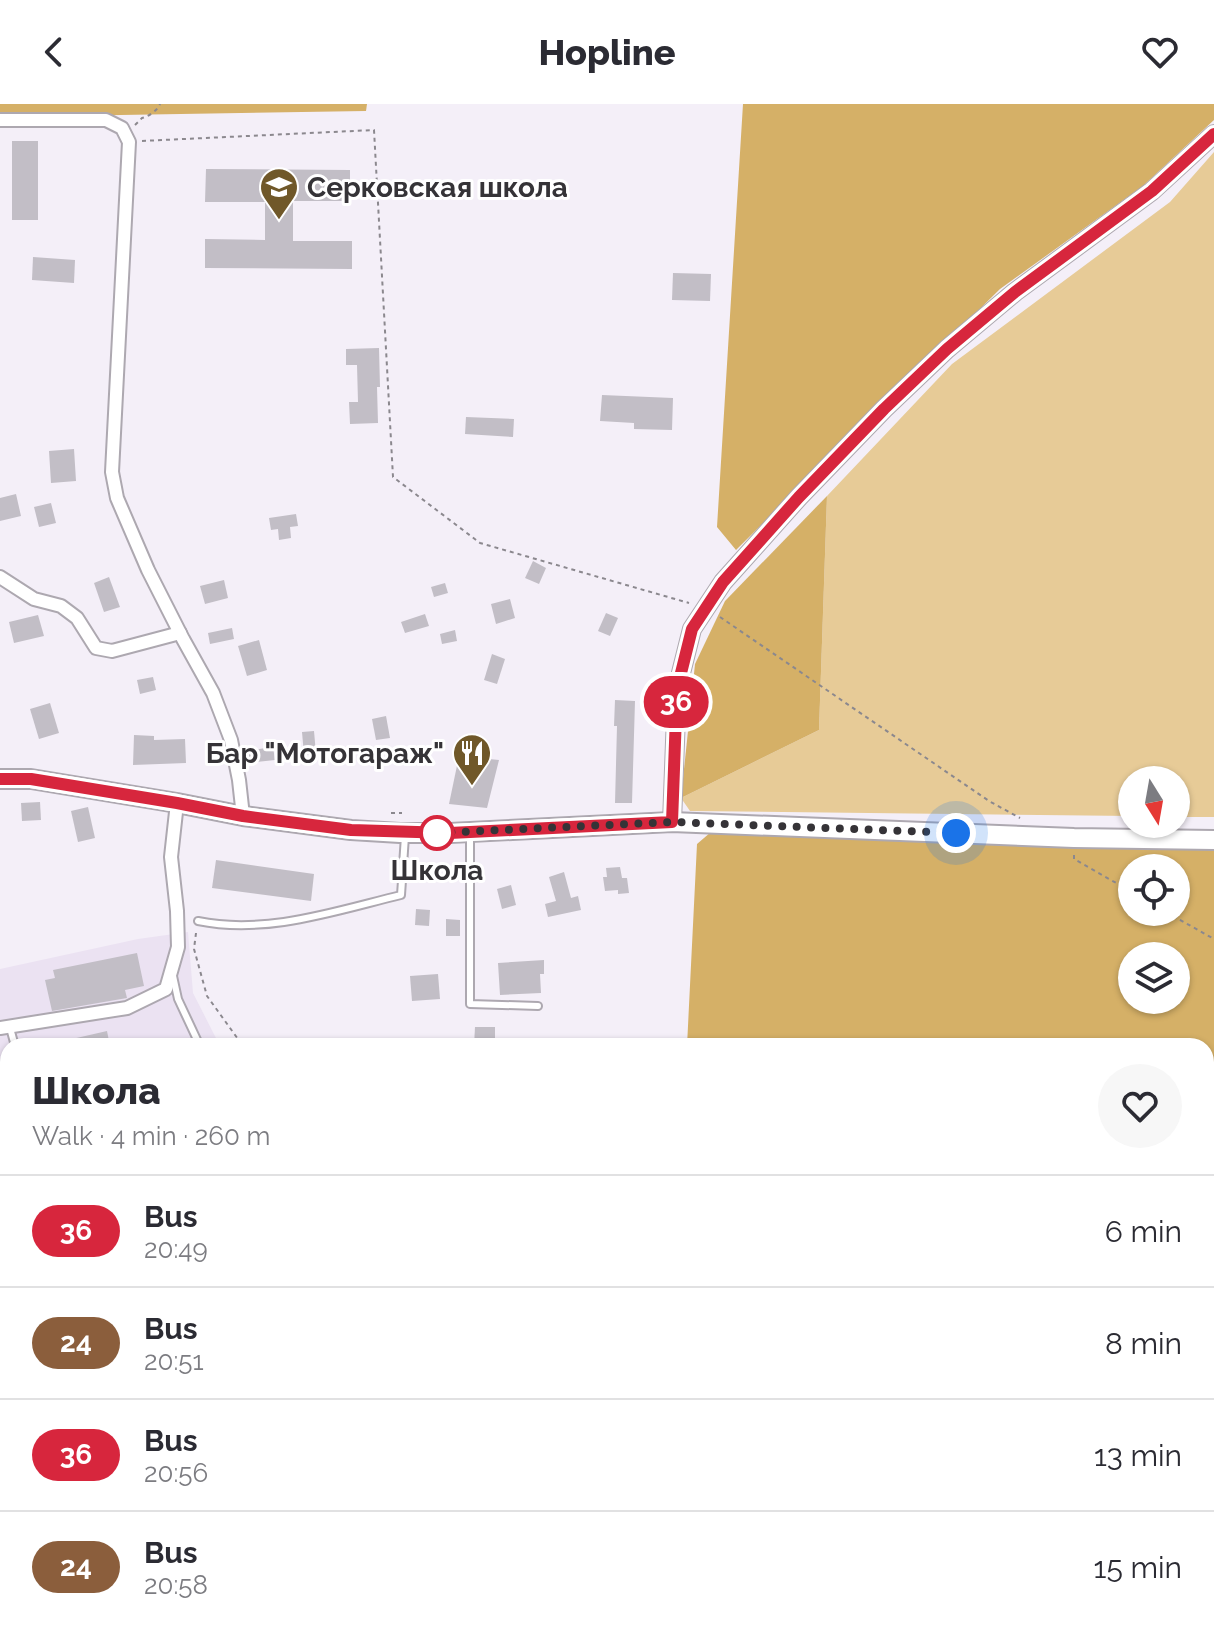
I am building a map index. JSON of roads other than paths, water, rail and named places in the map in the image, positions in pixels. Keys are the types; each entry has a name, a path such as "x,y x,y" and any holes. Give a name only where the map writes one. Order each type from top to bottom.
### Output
{"main road":[{"path":"0,779 31,779 243,816 351,830 470,832 672,822 1074,838 1214,840"}],"street":[{"path":"0,120 106,120 122,128 129,142 112,472 117,498 148,570 213,693 231,740 243,816"},
{"path":"672,822 677,689 692,629 723,582 799,497 947,349 1015,292 1152,191 1214,134"},
{"path":"0,577 34,599 61,606 77,618 96,648 112,651 180,633"},
{"path":"5,1028 127,1008 166,989 178,947 171,857 177,803"}],"lane":[{"path":"198,921 216,925 256,926 302,919 401,895 405,832"},
{"path":"470,832 470,1004 538,1006"},
{"path":"172,972 178,999 196,1038"}],"place":[{"name":"Серковская школа","path":"279,221"},
{"name":"Бар \"Мотогараж\"","path":"472,787"},
{"name":"Школа","path":"437,833"}]}
